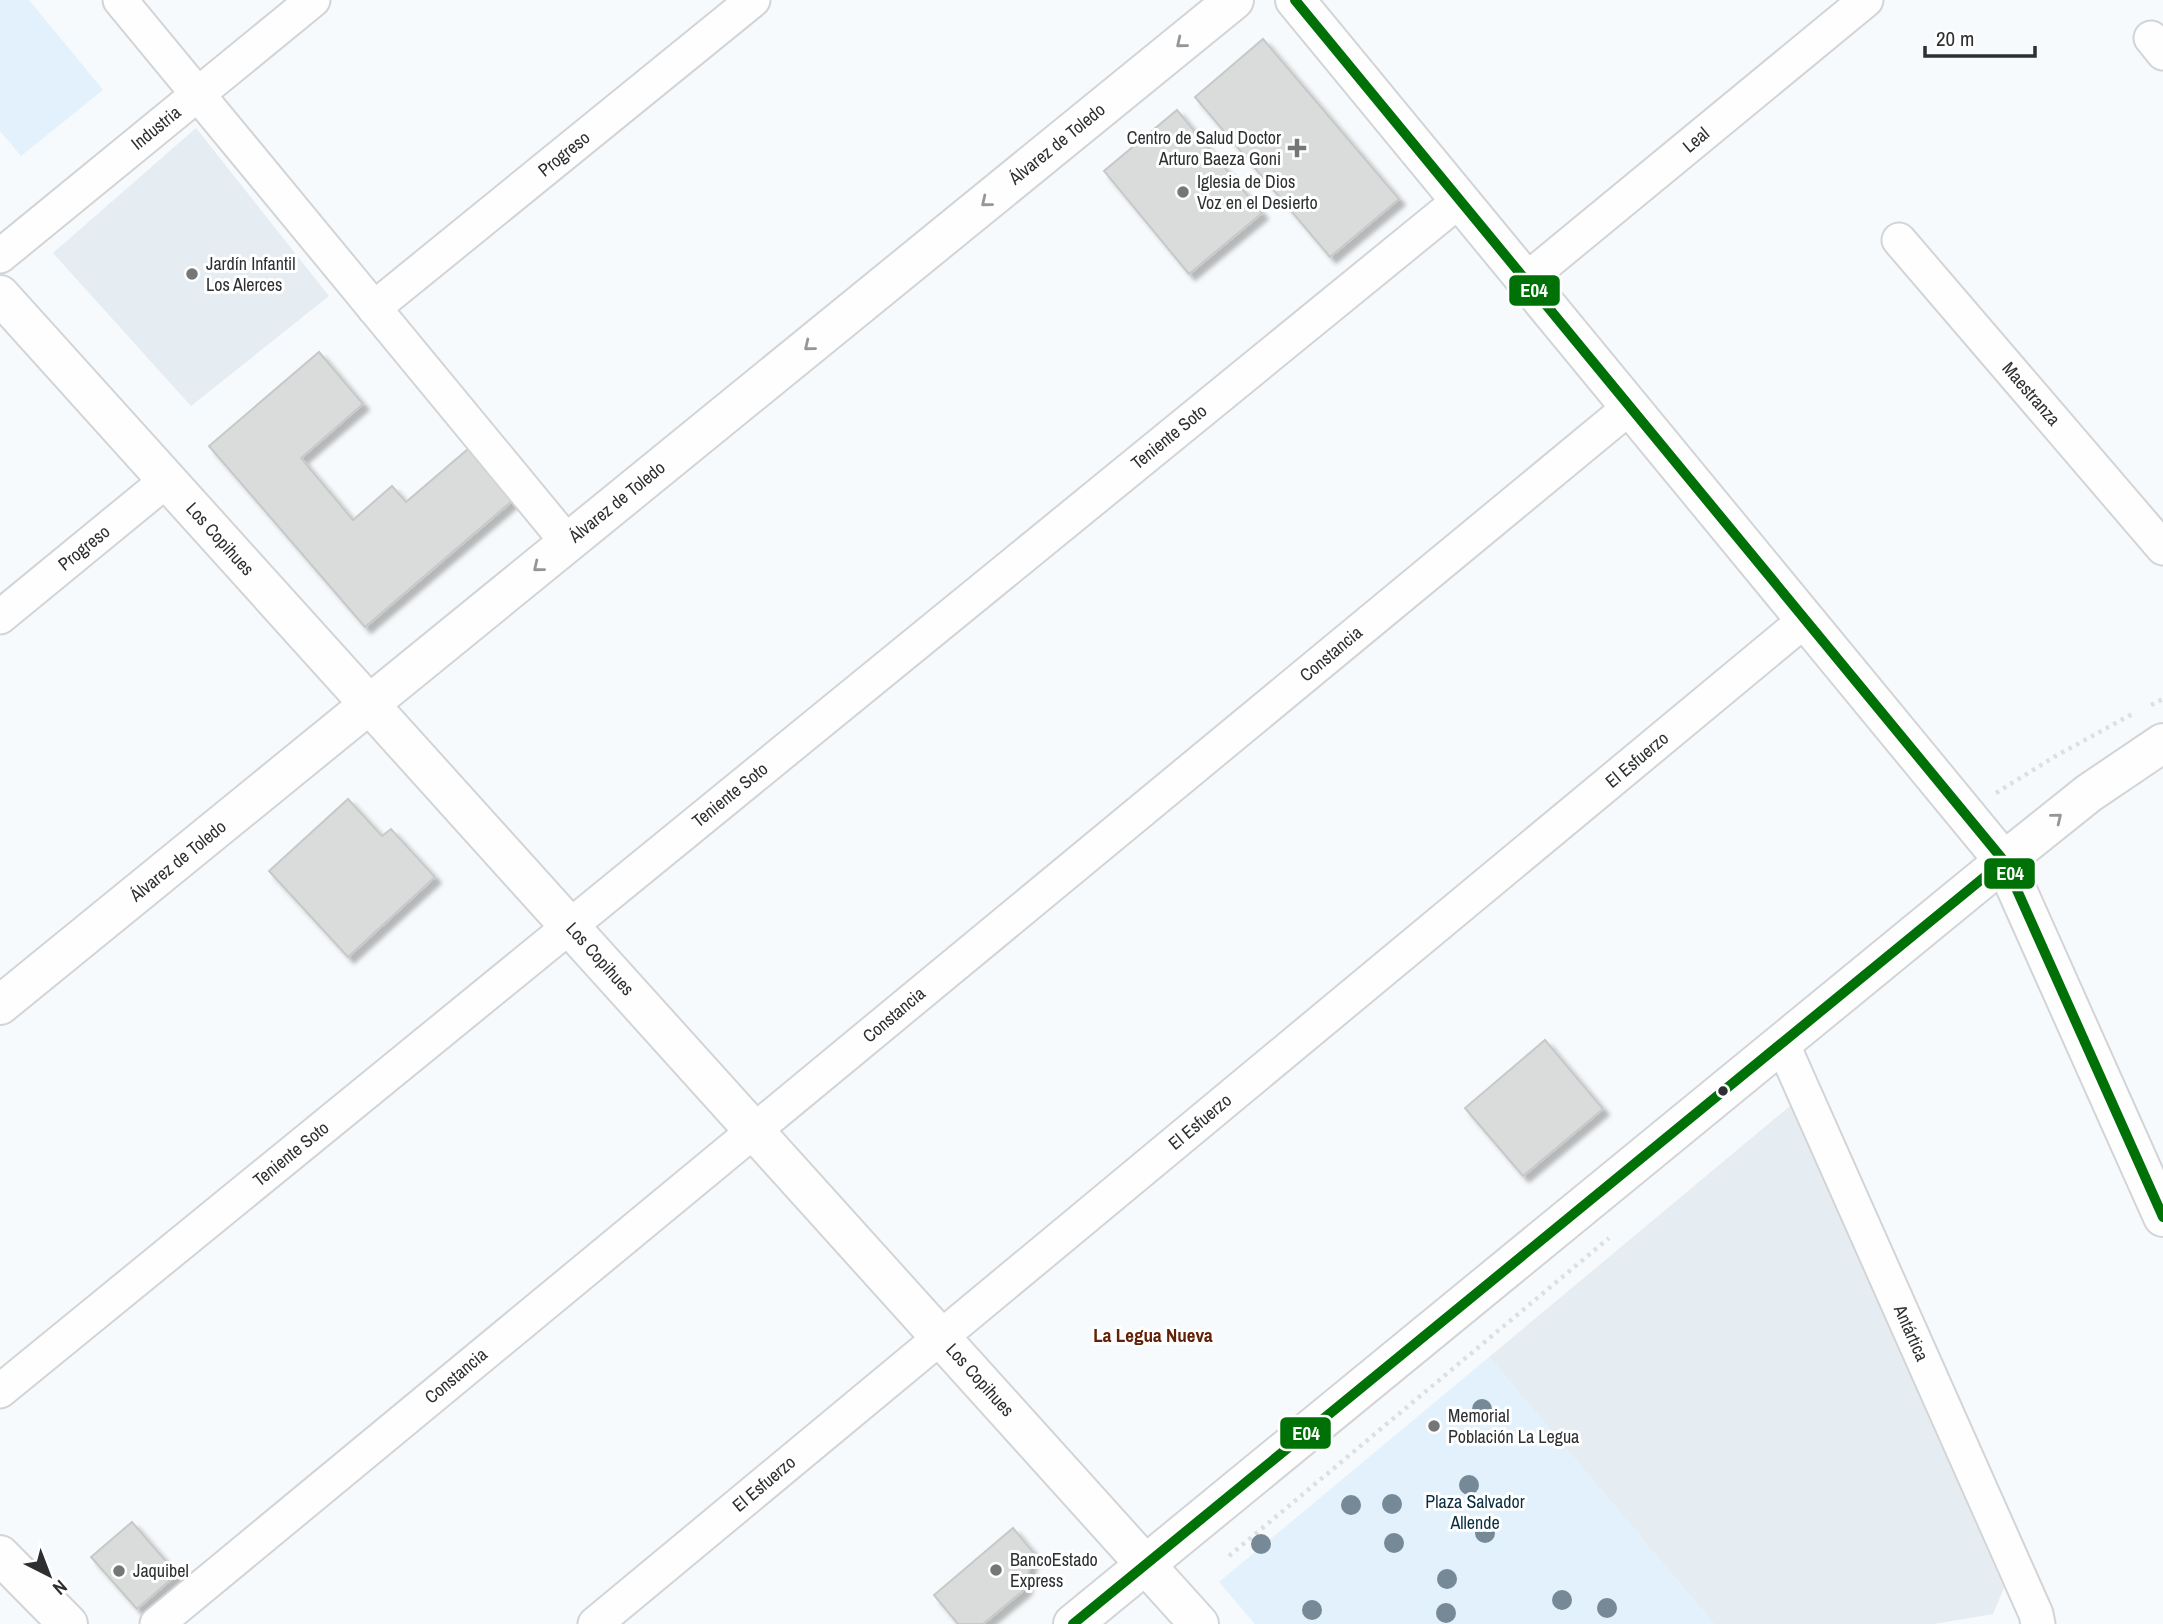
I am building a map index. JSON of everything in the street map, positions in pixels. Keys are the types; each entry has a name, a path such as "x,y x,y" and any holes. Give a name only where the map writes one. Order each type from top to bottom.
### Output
{"street":[{"path":"121,0 568,542"},
{"name":"Industria","path":"0,256 313,0"},
{"name":"Progreso","path":"374,308 753,0"},
{"name":"Álvarez de Toledo","path":"0,1005 1234,0"},
{"path":"1295,0 2004,861 2163,1217"},
{"name":"Leal","path":"1526,280 1866,0"},
{"name":"Teniente Soto","path":"0,1391 1460,200"},
{"name":"Maestranza","path":"1899,240 2163,548"},
{"name":"Los Copihues","path":"0,295 1199,1624"},
{"name":"Constancia","path":"157,1624 1630,407"},
{"name":"Progreso","path":"0,617 167,480"},
{"name":"El Esfuerzo","path":"595,1624 1805,620"},
{"path":"1073,1624 2004,861 2089,793 2163,743"},
{"name":"Antártica","path":"1782,1042 2036,1614 2038,1624"},
{"path":"0,1555 68,1624"}],"path":[{"path":"1992,795 2054,757 2163,699"}],"shaded area":[{"name":"Jardín Infantil Los Alerces","path":"196,128 329,296 191,406 53,253"},
{"path":"1790,1106 2004,1588 1993,1614 1934,1624 1714,1624 1489,1357"}],"green space":[{"path":"0,0 29,0 103,90 21,156 0,131"},
{"name":"Plaza Salvador Allende","path":"1489,1357 1714,1624 1255,1624 1219,1582"}],"building":[{"name":"Centro de Salud Doctor Arturo Baeza Goni","path":"1263,39 1399,199 1330,257 1195,97"},
{"name":"Iglesia de Dios Voz en el Desierto","path":"1177,110 1262,213 1189,274 1104,171"},
{"path":"319,352 363,404 301,458 353,520 392,486 406,502 468,449 512,501 365,627 209,446"},
{"path":"348,799 382,836 391,829 435,877 348,957 269,871"},
{"path":"1545,1040 1603,1109 1523,1176 1465,1108"},
{"path":"132,1522 177,1574 137,1609 91,1557"},
{"name":"BancoEstado Express","path":"1013,1528 1033,1552 1025,1589 983,1624 958,1624 934,1595"}],"transit line":[{"name":"E04","path":"1295,0 2004,861 2163,1217"},
{"name":"E04","path":"1073,1624 2004,861"}],"place":[{"name":"Centro de Salud Doctor Arturo Baeza Goni","path":"1297,148"},
{"name":"Iglesia de Dios Voz en el Desierto","path":"1183,192"},
{"name":"Jardín Infantil Los Alerces","path":"192,274"},
{"name":"Memorial Población La Legua","path":"1434,1426"},
{"name":"BancoEstado Express","path":"996,1570"},
{"name":"Jaquibel","path":"119,1571"}],"district":[{"name":"La Legua Nueva","path":"1153,1335"}]}
